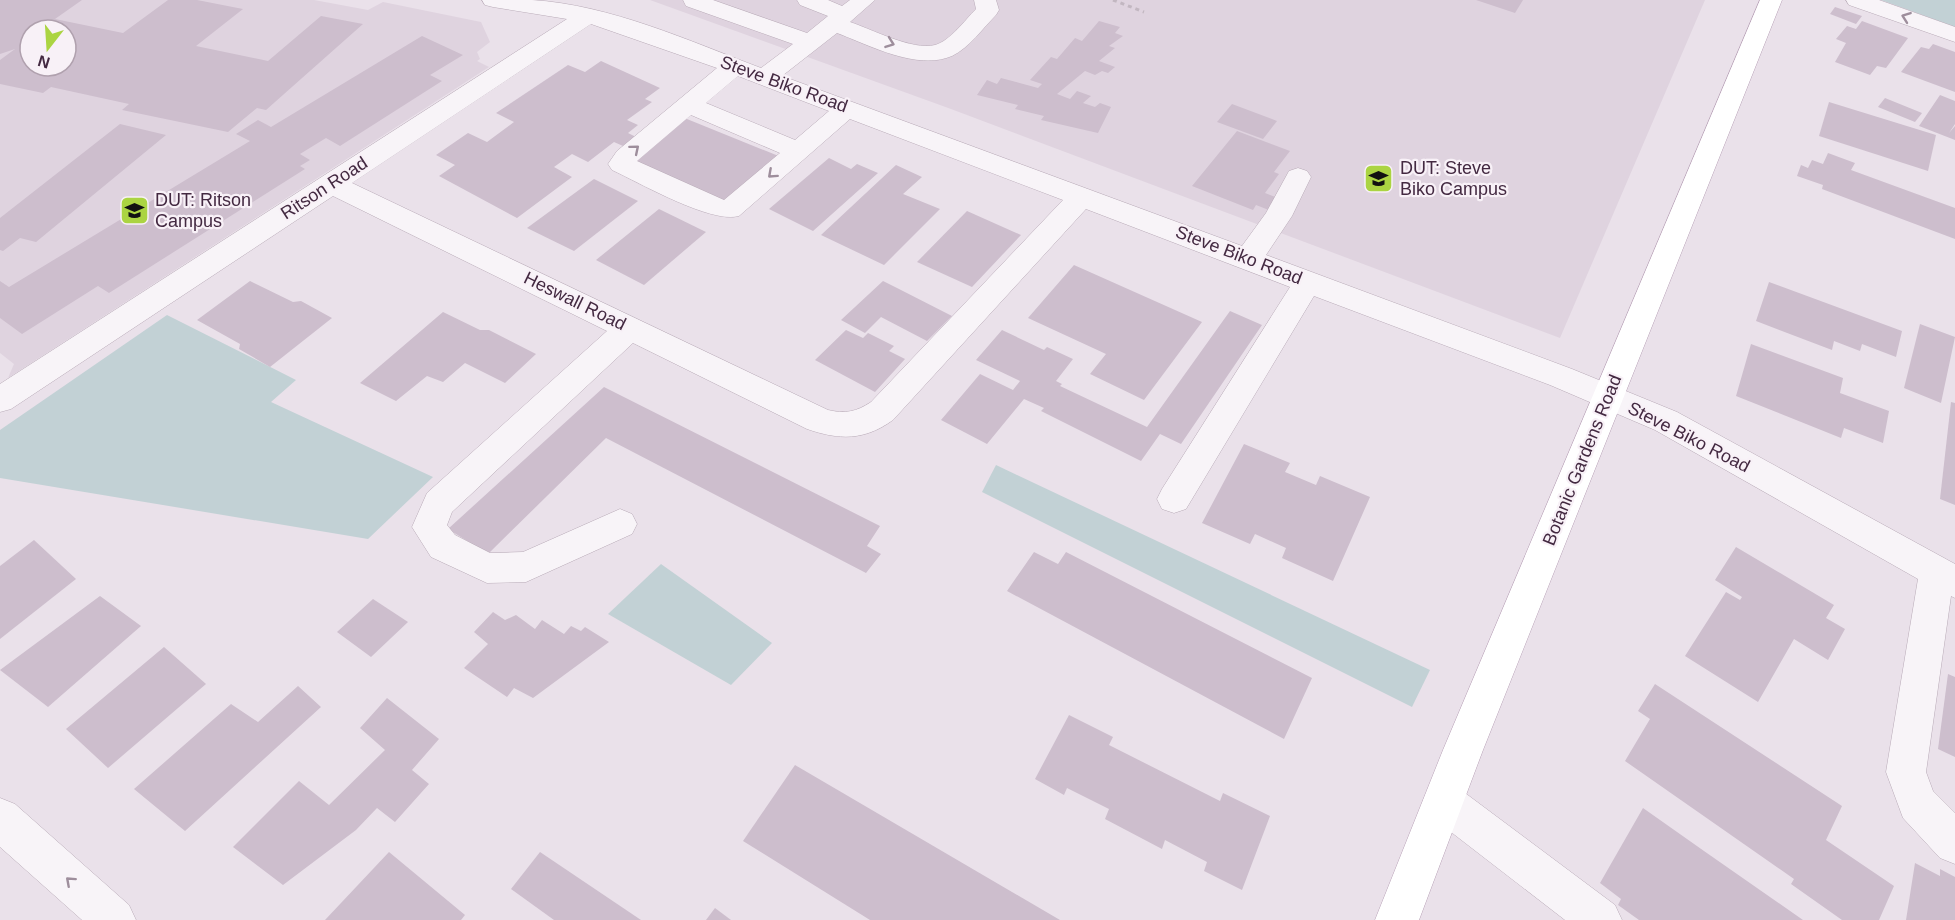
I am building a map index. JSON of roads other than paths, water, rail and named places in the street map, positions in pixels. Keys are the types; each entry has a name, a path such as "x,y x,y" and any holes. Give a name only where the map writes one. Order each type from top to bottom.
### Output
{"main road":[{"name":"Botanic Gardens Road","path":"1397,920 1443,801 1771,0"}],"street":[{"name":"Steve Biko Road","path":"493,0 588,16 656,37 1083,196 1608,397 1665,421 1946,577"},
{"path":"808,0 840,19 909,50 935,53 946,50 988,9 985,0"},
{"path":"765,77 864,0"},
{"path":"1857,0 1955,35"},
{"path":"694,1 810,42"},
{"name":"Ritson Road","path":"0,400 588,16"},
{"path":"735,66 626,157 621,164 729,210 848,108"},
{"path":"688,105 799,151"},
{"path":"1248,259 1278,216 1298,177"},
{"name":"Heswall Road","path":"331,184 818,420 846,427 868,422 882,411 1083,196"},
{"path":"1174,500 1308,282"},
{"path":"620,524 526,567 487,568 443,546 429,527 439,503 630,328"},
{"path":"1946,577 1906,772 1917,804 1955,843"},
{"path":"1443,801 1600,920"},
{"path":"0,819 114,920"}],"place":[{"name":"DUT: Steve Biko Campus","path":"1379,178"},
{"name":"DUT: Ritson Campus","path":"134,210"}]}
